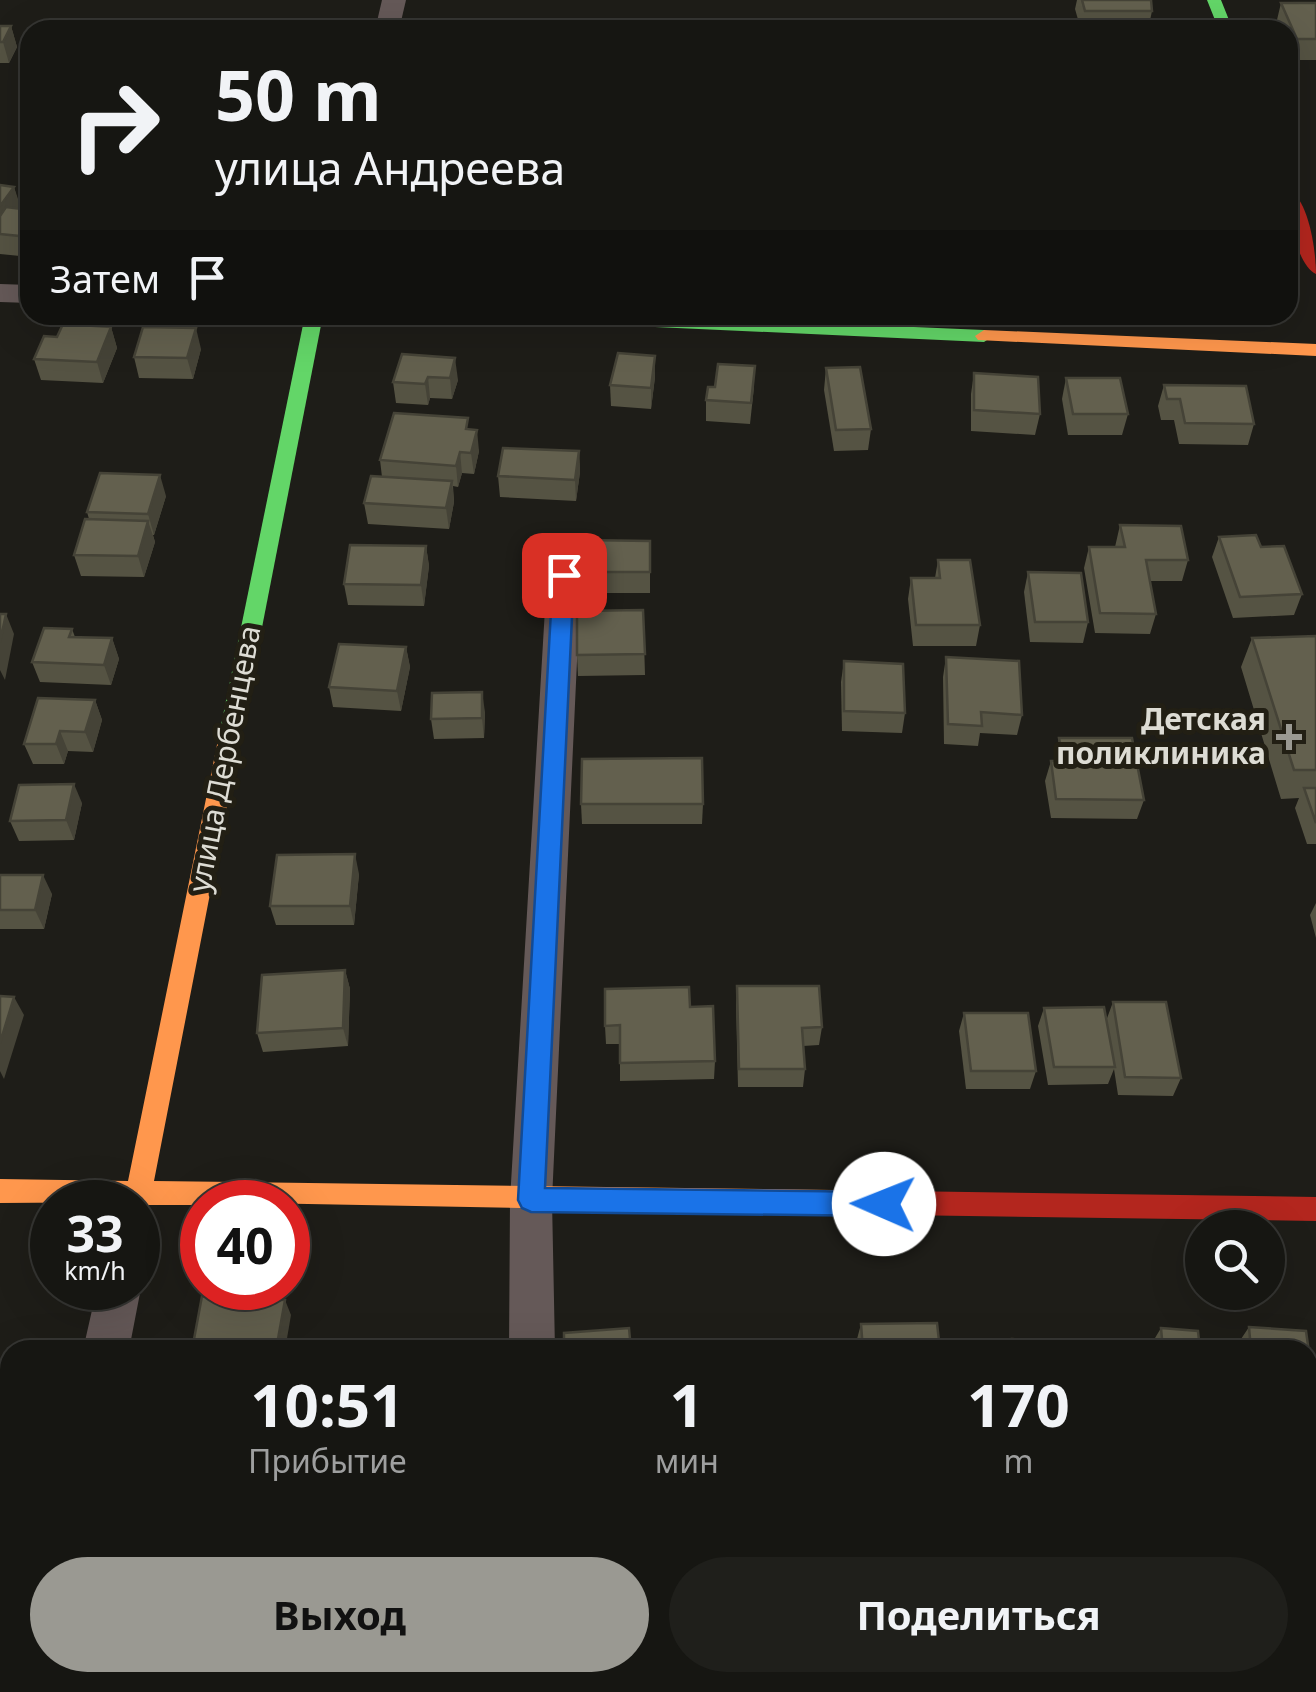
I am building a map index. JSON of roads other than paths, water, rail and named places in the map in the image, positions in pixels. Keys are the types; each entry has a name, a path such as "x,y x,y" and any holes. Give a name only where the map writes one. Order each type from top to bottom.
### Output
{"street":[{"path":"1298,221 1316,270"},
{"name":"улица Дербенцева","path":"141,1180 312,325"},
{"path":"735,325 1316,350"},
{"path":"532,1340 531,1200 564,575"},
{"path":"0,1191 30,1193"},
{"path":"160,1199 1316,1209"},
{"path":"108,1340 114,1310"}],"place":[{"name":"Детская поликлиника","path":"1289,737"}]}
